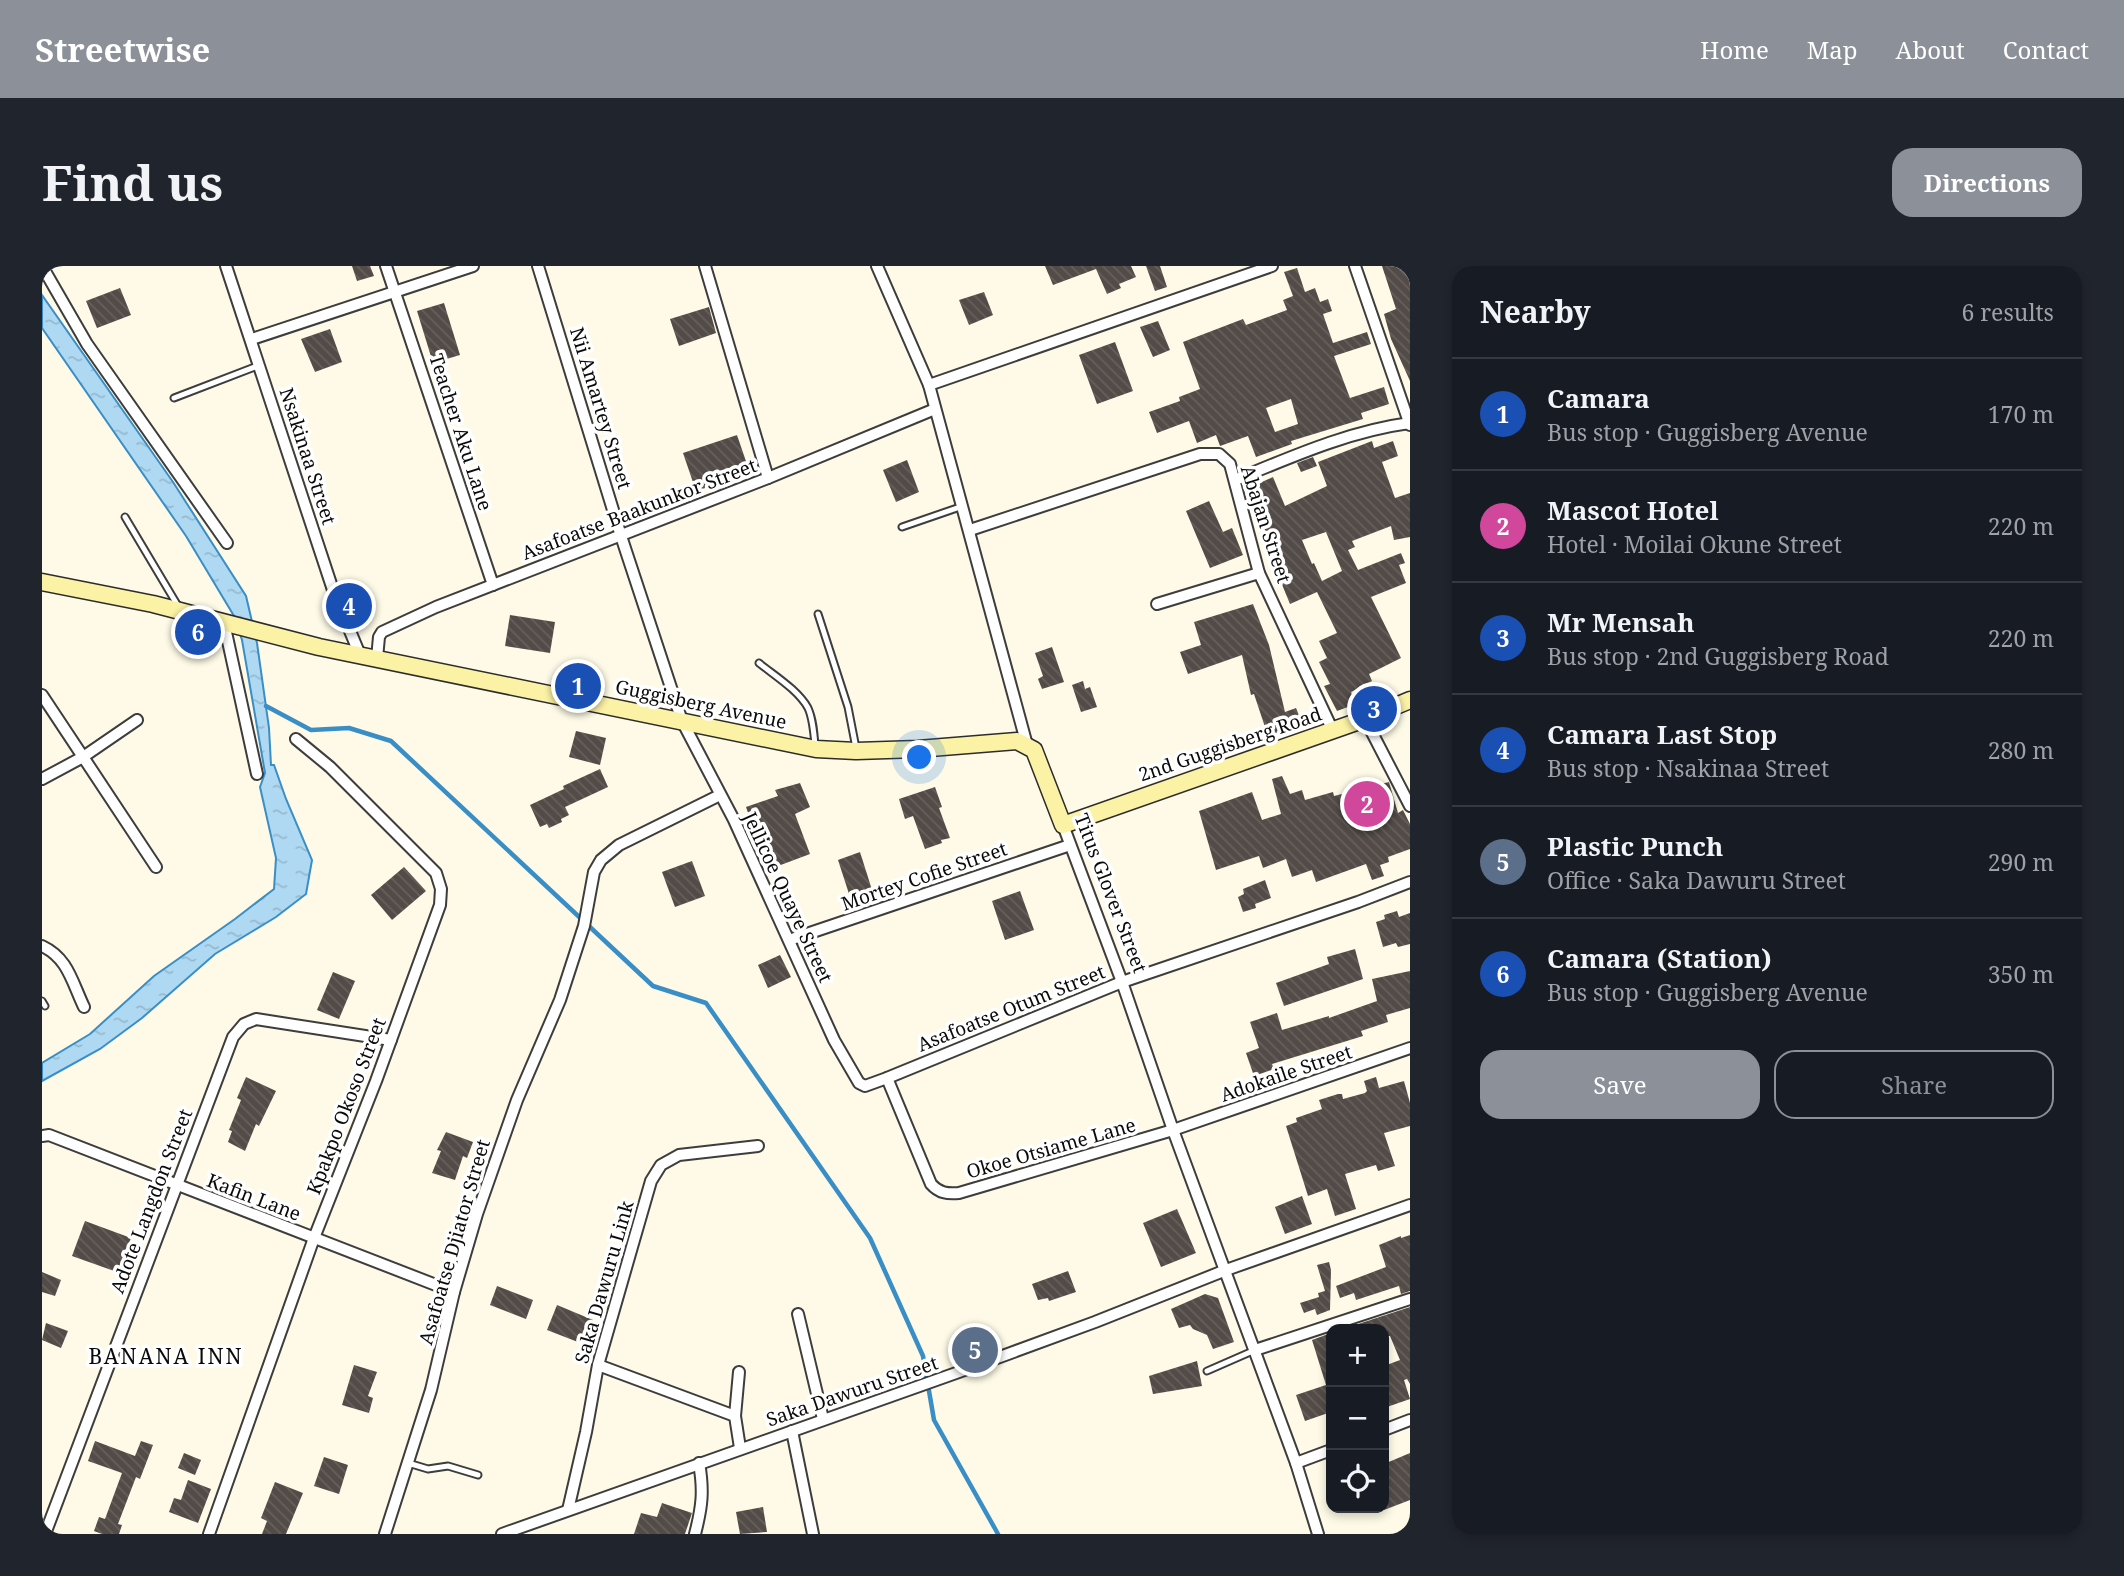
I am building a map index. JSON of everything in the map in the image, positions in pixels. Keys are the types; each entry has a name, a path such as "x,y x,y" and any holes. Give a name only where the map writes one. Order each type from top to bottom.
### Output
{"main road":[{"name":"Guggisberg Avenue","path":"42,582 181,611 360,655 816,749 856,751 1007,741 1027,745"},
{"name":"2nd Guggisberg Road","path":"1063,825 1333,731 1410,700"},
{"name":"Titus Glover Street","path":"1027,745 1034,751 1063,825"}],"street":[{"path":"42,266 87,344 228,543"},
{"name":"Nsakinaa Street","path":"226,266 333,590 360,655"},
{"name":"Teacher Aku Lane","path":"387,266 493,585"},
{"path":"252,339 473,266"},
{"name":"Nii Amartey Street","path":"538,266 621,536 682,721"},
{"path":"705,266 768,478"},
{"name":"Titus Glover Street","path":"877,266 929,385 1027,745"},
{"path":"929,385 1272,266"},
{"path":"1234,480 1378,428 1410,424 1355,266"},
{"name":"Asafoatse Baakunkor Street","path":"377,658 382,632 935,409"},
{"name":"Abajan Street","path":"970,530 1200,454 1219,454 1230,464 1259,573 1333,731"},
{"path":"1157,604 1259,573"},
{"path":"230,624 257,774"},
{"path":"42,695 156,867"},
{"path":"1365,719 1410,806"},
{"path":"42,779 83,757 137,720"},
{"name":"Jellicoe Quaye Street","path":"682,721 720,795 834,1040 859,1083 864,1086"},
{"name":"Kpakpo Okoso Street","path":"209,1534 314,1238 440,905 441,889 436,873 330,767 296,739"},
{"name":"Asafoatse Djiator Street","path":"385,1534 430,1390 477,1214 502,1141 560,1000 584,926 594,872 601,860 619,845 720,795"},
{"name":"Titus Glover Street","path":"1063,825 1255,1349 1318,1534"},
{"name":"Mortey Cofie Street","path":"789,940 1070,845"},
{"name":"Asafoatse Otum Street","path":"864,1086 1122,982 1410,882"},
{"path":"42,946 62,959 84,1007"},
{"name":"Adote Langdon Street","path":"44,1534 233,1037 244,1024 256,1019 391,1040"},
{"name":"Adokaile Street","path":"1173,1130 1410,1048"},
{"name":"Okoe Otsiame Lane","path":"887,1078 931,1184 936,1191 948,1194 959,1194 1173,1130"},
{"name":"Kafin Lane","path":"42,1136 49,1135 454,1292"},
{"name":"Saka Dawuru Link","path":"568,1510 598,1365 651,1181 661,1165 679,1155 758,1146"},
{"name":"Saka Dawuru Street","path":"502,1534 959,1372 1226,1270 1410,1205"},
{"path":"1255,1349 1410,1299"},
{"path":"798,1314 823,1419"},
{"path":"598,1365 735,1416"},
{"path":"739,1372 735,1416 740,1448"},
{"path":"1389,1428 1410,1420"},
{"path":"792,1431 813,1534"},
{"path":"1296,1463 1326,1452"},
{"path":"695,1534 703,1503 699,1463"},
{"path":"535,1534 539,1521"}],"lane":[{"path":"174,398 260,365"},
{"path":"902,527 963,506"},
{"path":"125,517 181,611"},
{"path":"818,614 848,707 856,751"},
{"path":"759,663 800,697 807,707 816,749"},
{"path":"1207,1371 1255,1349"},
{"path":"408,1463 428,1469 448,1466 478,1475"}],"water":[{"path":"42,295 173,482 246,596 257,643 269,728 271,765 274,765 312,860 306,894 276,917 215,954 142,1018 100,1049 42,1081 42,1063 90,1034 154,976 274,889 276,858 260,787 265,773 242,640 234,616 186,536 42,328"}],"building":[{"path":"352,266 370,266 374,276 357,281"},
{"path":"1045,266 1131,266 1136,277 1119,284 1121,288 1107,294 1096,269 1053,285"},
{"path":"1146,266 1160,266 1167,287 1155,291"},
{"path":"1382,266 1410,266 1410,381 1391,339 1384,314 1396,309"},
{"path":"1297,268 1305,292 1315,288 1320,302 1328,299 1332,311 1323,314 1333,343 1367,332 1371,344 1334,356 1350,398 1384,387 1389,404 1361,413 1363,419 1291,441 1292,444 1256,457 1248,436 1220,446 1216,435 1197,443 1189,421 1157,433 1149,412 1180,401 1179,397 1200,389 1183,342 1243,319 1246,325 1287,310 1283,300 1293,296 1284,272","holes":["1291,399 1298,424 1275,432 1266,408"]},
{"path":"120,288 131,315 97,328 86,301"},
{"path":"984,292 993,315 969,325 959,300"},
{"path":"444,303 460,355 433,363 417,311"},
{"path":"709,307 716,333 679,346 670,319"},
{"path":"1158,321 1170,350 1153,357 1140,327"},
{"path":"330,329 342,362 315,372 301,339"},
{"path":"1115,342 1133,391 1097,404 1079,355"},
{"path":"737,435 750,473 696,491 683,453"},
{"path":"1372,441 1374,448 1393,441 1398,456 1382,462 1395,498 1410,493 1410,537 1394,540 1391,526 1352,541 1355,547 1348,550 1358,570 1401,553 1405,563 1399,565 1406,583 1371,597 1401,658 1369,674 1372,681 1351,692 1356,704 1337,711 1324,686 1330,684 1319,662 1327,658 1319,641 1337,633 1317,592 1290,604 1267,548 1271,546 1251,494 1258,491 1255,485 1273,477 1285,506 1327,486 1318,462","holes":["1326,532 1342,571 1322,581 1302,540"]},
{"path":"1313,457 1317,466 1301,472 1297,463"},
{"path":"907,460 919,492 896,502 883,470"},
{"path":"1209,501 1223,532 1232,528 1243,555 1210,568 1186,511"},
{"path":"1253,604 1269,645 1285,712 1296,708 1303,725 1268,736 1254,694 1251,695 1242,655 1188,674 1180,652 1201,645 1194,622"},
{"path":"510,615 555,622 550,653 505,646"},
{"path":"1052,647 1064,682 1042,689 1038,679 1043,676 1035,653"},
{"path":"1083,681 1085,689 1090,687 1097,707 1081,712 1072,685"},
{"path":"576,731 606,738 600,765 569,757"},
{"path":"600,769 608,787 565,807 569,815 561,819 562,822 549,828 547,824 540,827 530,805"},
{"path":"1282,776 1290,794 1302,790 1305,800 1333,792 1334,796 1389,782 1398,813 1403,810 1410,824 1410,849 1388,857 1389,862 1380,865 1384,876 1372,880 1366,864 1316,882 1312,870 1292,877 1286,859 1263,868 1259,856 1216,870 1199,811 1252,792 1262,820 1281,814 1272,779"},
{"path":"800,783 810,807 795,814 810,854 778,866 763,827 754,830 746,807 778,796 775,790"},
{"path":"935,787 950,838 925,849 913,816 905,819 899,799"},
{"path":"860,852 873,893 851,900 838,860"},
{"path":"692,861 705,896 675,907 662,872"},
{"path":"404,867 426,891 392,920 371,895"},
{"path":"1265,880 1271,898 1255,904 1256,908 1243,912 1238,897 1244,894 1243,889"},
{"path":"1020,891 1034,930 1005,940 992,901"},
{"path":"1397,911 1399,917 1410,913 1410,944 1398,947 1396,943 1383,947 1376,922 1385,919 1384,915"},
{"path":"1355,949 1363,979 1284,1006 1276,983 1329,964 1327,957"},
{"path":"780,955 791,977 768,988 758,965"},
{"path":"1410,971 1410,1008 1386,1015 1388,1022 1361,1031 1363,1036 1272,1064 1274,1069 1254,1076 1246,1053 1259,1048 1250,1022 1277,1013 1282,1030 1329,1018 1377,1001 1372,979"},
{"path":"333,972 355,981 339,1019 317,1010"},
{"path":"246,1077 276,1091 259,1126 256,1124 245,1151 228,1142 232,1131 229,1130 241,1100 237,1098"},
{"path":"1376,1077 1379,1088 1404,1081 1410,1103 1410,1126 1384,1133 1395,1166 1378,1171 1376,1165 1345,1174 1356,1209 1335,1216 1327,1189 1308,1196 1286,1126 1297,1122 1296,1118 1322,1109 1319,1100 1338,1094 1342,1094 1343,1099 1365,1093 1367,1091 1364,1081"},
{"path":"446,1132 473,1142 467,1158 463,1156 455,1180 432,1173 441,1151 437,1150"},
{"path":"1302,1196 1312,1224 1285,1234 1275,1207"},
{"path":"1177,1209 1196,1253 1161,1267 1143,1223"},
{"path":"85,1221 131,1238 117,1272 72,1256"},
{"path":"1410,1235 1410,1291 1401,1294 1399,1286 1356,1300 1354,1293 1340,1298 1336,1286 1386,1267 1379,1245"},
{"path":"1329,1262 1330,1310 1317,1315 1315,1309 1304,1313 1300,1303 1319,1297 1318,1293 1325,1291 1317,1265"},
{"path":"1068,1271 1076,1292 1049,1301 1048,1298 1038,1300 1032,1284"},
{"path":"42,1272 61,1280 55,1296 42,1292"},
{"path":"497,1286 533,1300 526,1319 490,1305"},
{"path":"1205,1294 1218,1298 1234,1342 1213,1349 1207,1335 1190,1325 1179,1328 1171,1309"},
{"path":"557,1305 593,1320 583,1344 547,1330"},
{"path":"1410,1307 1410,1384 1407,1379 1404,1380 1410,1399 1389,1406 1389,1364 1400,1360 1389,1336 1389,1324 1358,1324"},
{"path":"46,1323 68,1331 61,1348 42,1340"},
{"path":"1326,1335 1326,1385 1312,1340"},
{"path":"1197,1361 1202,1386 1153,1394 1149,1376"},
{"path":"354,1365 377,1372 368,1396 373,1398 369,1413 342,1405"},
{"path":"1326,1385 1326,1414 1305,1421 1296,1395"},
{"path":"95,1441 135,1456 141,1441 153,1445 140,1479 136,1477 118,1524 122,1525 119,1534 94,1531 99,1517 105,1519 122,1473 88,1461"},
{"path":"184,1453 201,1460 195,1475 178,1468"},
{"path":"1410,1453 1410,1500 1389,1508 1389,1462"},
{"path":"324,1457 348,1465 339,1494 314,1486"},
{"path":"188,1480 211,1489 198,1523 169,1512 174,1498 181,1500"},
{"path":"275,1482 303,1493 286,1534 262,1534 267,1521 261,1518"},
{"path":"662,1503 692,1513 685,1534 634,1534 641,1513 657,1517"},
{"path":"763,1507 767,1532 740,1534 736,1512"}],"waterway":[{"path":"266,706 311,730 349,728 391,741 653,986 706,1003 870,1238 923,1356 934,1420 998,1534"}],"place":[{"name":"Camara Last Stop","path":"349,606"},
{"name":"Camara (Station)","path":"198,632"},
{"name":"Camara","path":"578,686"},
{"name":"Mr Mensah","path":"1374,709"},
{"name":"Mascot Hotel","path":"1367,804"},
{"name":"Plastic Punch","path":"975,1350"}],"district":[{"name":"BANANA INN","path":"166,1357"}]}
